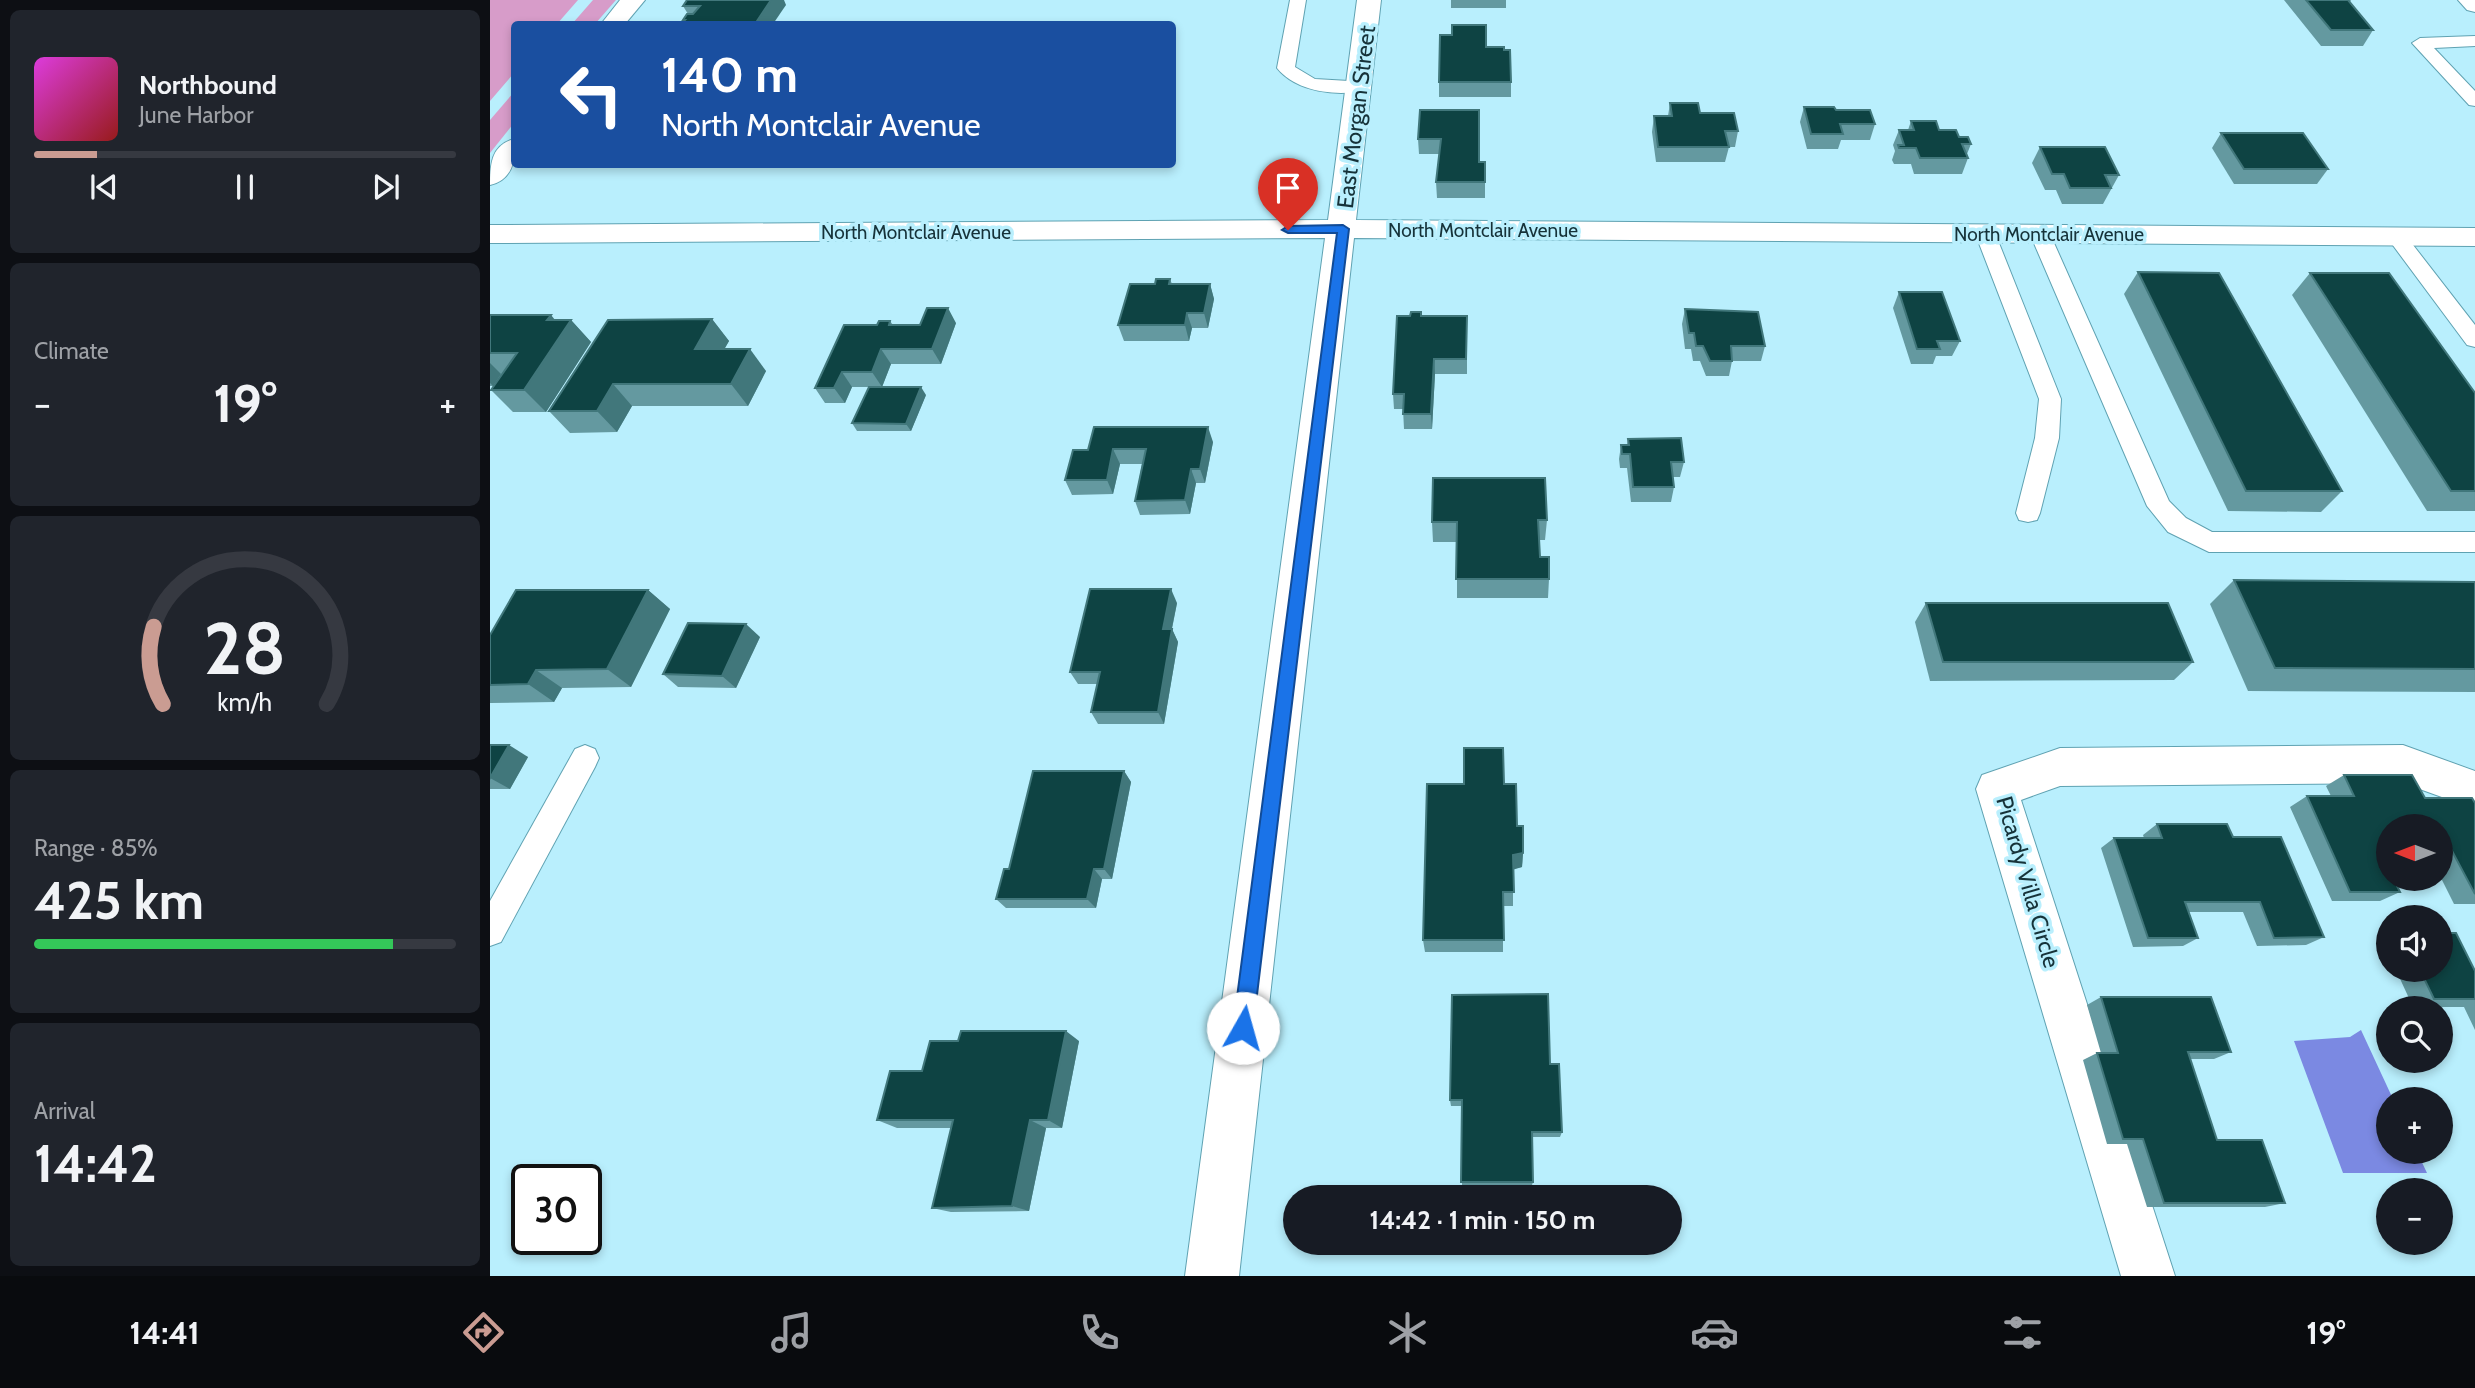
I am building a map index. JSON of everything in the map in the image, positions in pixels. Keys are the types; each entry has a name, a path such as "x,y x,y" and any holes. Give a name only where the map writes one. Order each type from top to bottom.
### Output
{"main road":[{"path":"616,21 633,0"},
{"name":"East Morgan Street","path":"1212,1276 1343,229 1369,0"},
{"path":"2469,0 2475,5"},
{"path":"490,177 511,151"},
{"name":"North Montclair Avenue","path":"490,234 1343,229 2475,237"},
{"name":"Picardy Villa Circle","path":"2148,1276 1997,789 2060,767 2403,764 2475,790"}],"lane":[{"path":"1298,0 1286,68 1300,81 1322,86 1360,86"},
{"path":"2475,41 2420,43 2475,101"},
{"path":"1985,233 2050,399 2047,438 2028,513"},
{"path":"2040,234 2159,506 2177,525 2208,541 2475,541"},
{"path":"2396,236 2475,340"},
{"path":"490,931 585,758"}],"shaded area":[{"path":"490,0 578,0 560,21 511,21 511,76 490,101"},
{"path":"593,0 616,0 598,21 575,21"},
{"path":"511,96 511,127 490,153 490,120"}],"water":[{"path":"2361,1030 2376,1062 2376,1073 2381,1073 2387,1087 2376,1087 2376,1164 2423,1164 2427,1173 2343,1173 2294,1041 2350,1037"}],"building":[{"path":"687,0 771,0 757,21 684,21 687,14 693,14 700,6 683,6"},
{"path":"2306,0 2348,0 2373,30 2331,30"},
{"path":"1452,25 1486,25 1486,47 1504,47 1504,50 1510,50 1511,82 1439,82 1440,35 1452,35"},
{"path":"1670,103 1698,103 1700,113 1734,113 1738,131 1725,131 1729,147 1658,147 1654,116 1672,116"},
{"path":"1804,107 1870,110 1875,124 1840,124 1843,134 1811,134"},
{"path":"1420,110 1479,110 1479,162 1485,162 1485,182 1436,182 1441,139 1418,139"},
{"path":"1911,121 1936,121 1939,130 1956,130 1959,137 1968,137 1971,144 1962,144 1968,158 1920,158 1916,148 1899,148 1898,145 1904,145 1899,130 1914,130"},
{"path":"2221,133 2303,133 2328,169 2244,169"},
{"path":"2040,147 2105,147 2119,175 2105,175 2111,188 2070,188 2064,174 2052,174"},
{"path":"2138,272 2219,273 2342,491 2246,491"},
{"path":"2310,273 2389,273 2475,393 2475,491 2451,491"},
{"path":"1156,279 1170,279 1169,284 1210,284 1204,313 1187,313 1185,325 1118,325 1130,284 1155,284"},
{"path":"1899,292 1942,292 1960,341 1937,341 1940,349 1917,349"},
{"path":"927,308 948,308 932,349 881,349 872,372 842,372 834,388 815,388 844,325 877,325 879,321 890,321 889,325 920,325"},
{"path":"1685,309 1758,312 1765,346 1731,346 1732,361 1710,361 1703,346 1696,346 1694,333 1689,333"},
{"path":"1411,312 1421,312 1421,316 1467,316 1466,359 1434,359 1431,414 1403,414 1404,394 1393,394 1397,316 1410,316"},
{"path":"490,315 551,315 547,320 571,320 524,390 491,390 517,353 490,353"},
{"path":"712,319 695,349 750,349 731,384 613,384 597,411 549,411 608,320"},
{"path":"869,387 921,387 906,424 852,423"},
{"path":"1094,427 1208,427 1200,469 1191,469 1185,500 1135,501 1146,449 1113,449 1107,480 1065,480 1073,450 1088,450"},
{"path":"1681,438 1684,462 1671,462 1674,487 1633,487 1630,454 1622,454 1621,445 1629,445 1628,439"},
{"path":"1433,478 1545,478 1547,520 1538,520 1540,557 1549,557 1549,579 1456,579 1457,522 1432,522"},
{"path":"2234,580 2475,582 2475,669 2275,668"},
{"path":"1090,589 1171,589 1163,629 1172,629 1158,712 1091,712 1100,672 1070,672"},
{"path":"516,590 648,590 607,669 536,670 528,684 490,685 490,635"},
{"path":"1926,603 2168,603 2193,662 1943,662"},
{"path":"688,623 746,624 722,676 663,674"},
{"path":"490,745 509,745 490,778"},
{"path":"1464,748 1503,748 1504,784 1516,784 1517,826 1523,826 1523,853 1513,855 1514,892 1503,892 1504,940 1423,940 1427,784 1464,784"},
{"path":"1033,771 1124,771 1104,869 1094,869 1087,899 996,899 1004,869 1009,869"},
{"path":"2344,775 2412,775 2425,798 2472,798 2475,803 2475,894 2454,855 2454,814 2376,814 2376,891 2400,892 2350,892 2307,796 2354,796"},
{"path":"2157,824 2227,824 2233,837 2281,837 2324,937 2274,938 2260,902 2185,902 2198,938 2148,938 2114,838 2162,838"},
{"path":"2453,933 2456,933 2475,971 2475,999 2433,996 2426,982 2453,982"},
{"path":"1548,994 1550,1064 1559,1064 1562,1132 1532,1132 1533,1182 1461,1182 1462,1100 1450,1100 1452,995"},
{"path":"2101,997 2211,997 2231,1052 2188,1052 2217,1140 2262,1140 2285,1203 2164,1203 2143,1139 2123,1139 2097,1053 2118,1053"},
{"path":"961,1031 1066,1031 1048,1120 1030,1120 1012,1206 932,1208 953,1120 877,1120 890,1071 922,1071 930,1041 958,1041"}],"route":[{"path":"1243,1028 1343,229 1288,230"}]}
